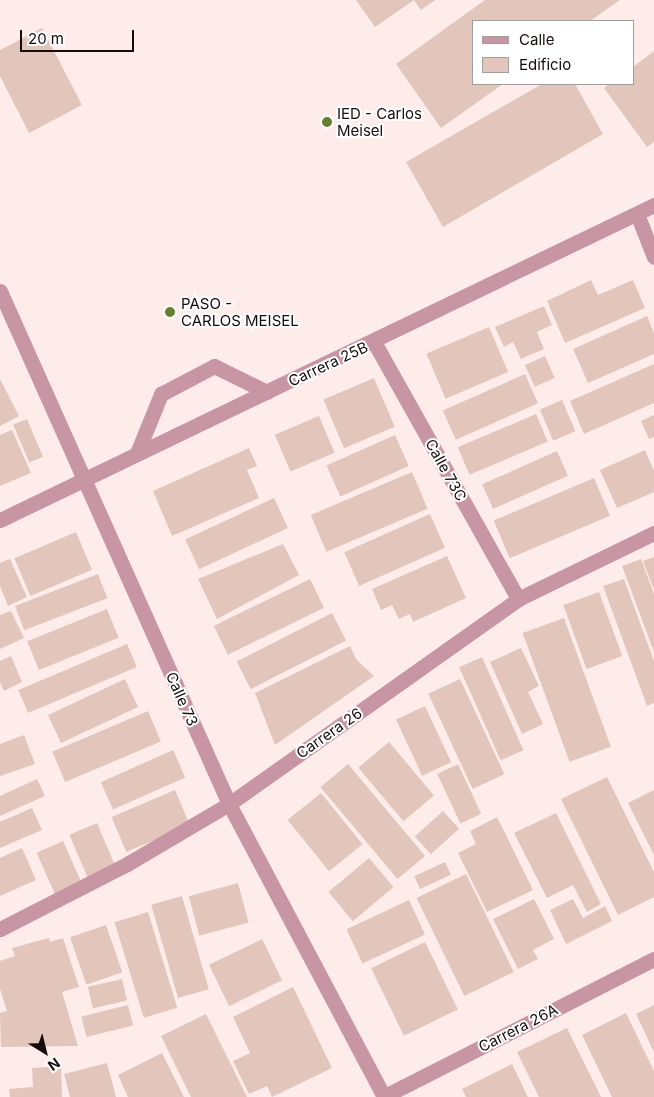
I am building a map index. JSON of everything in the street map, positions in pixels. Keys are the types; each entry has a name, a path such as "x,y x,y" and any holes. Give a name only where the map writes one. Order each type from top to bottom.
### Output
{"street":[{"name":"Carrera 25B","path":"0,520 137,452 374,342 654,205"},
{"path":"637,214 654,257"},
{"name":"Calle 73","path":"0,291 228,804 383,1097"},
{"name":"Calle 73C","path":"374,342 518,599"},
{"path":"137,452 161,394 214,366 267,392"},
{"name":"Carrera 26","path":"0,929 127,864 228,804 518,599 654,533"},
{"name":"Carrera 26A","path":"383,1097 654,959"}],"building":[{"path":"356,0 414,0 375,27"},
{"path":"414,0 435,0 421,10"},
{"path":"485,0 620,0 591,20 472,20 472,85 502,85 441,128 396,64"},
{"path":"42,28 82,105 29,133 0,76 0,50"},
{"path":"654,51 654,142 647,147 604,88 608,85 634,85 634,66"},
{"path":"540,85 576,85 603,134 443,227 406,162"},
{"path":"591,280 598,295 633,280 645,308 565,343 547,301"},
{"path":"544,306 552,325 537,332 544,349 521,359 513,342 504,347 495,327"},
{"path":"647,316 654,333 654,354 588,383 573,349"},
{"path":"489,327 508,372 446,399 426,354"},
{"path":"545,356 555,378 535,387 525,365"},
{"path":"654,364 654,403 584,434 570,401"},
{"path":"525,374 538,403 456,440 443,411"},
{"path":"374,378 395,427 344,448 323,399"},
{"path":"0,379 19,416 0,426"},
{"path":"562,400 575,431 553,441 540,409"},
{"path":"536,414 548,442 469,475 458,447"},
{"path":"654,415 654,437 649,439 641,421"},
{"path":"319,416 335,453 290,472 275,435"},
{"path":"27,419 43,457 29,463 13,425"},
{"path":"12,430 31,473 0,486 0,435"},
{"path":"395,435 409,466 340,497 326,466"},
{"path":"249,448 257,466 247,470 259,498 172,536 153,491"},
{"path":"645,450 654,471 654,492 617,508 600,470"},
{"path":"557,451 568,476 493,509 482,484"},
{"path":"412,472 428,509 326,552 311,515"},
{"path":"594,478 610,516 510,558 494,521"},
{"path":"274,498 288,528 199,569 185,539"},
{"path":"430,514 445,548 359,586 344,552"},
{"path":"76,532 92,570 30,596 14,558"},
{"path":"283,544 299,575 217,619 198,579"},
{"path":"447,556 466,598 413,622 410,614 399,619 392,605 381,610 372,589"},
{"path":"654,557 654,590 643,561"},
{"path":"10,559 27,597 8,606 0,586 0,563"},
{"path":"641,559 654,594 654,652 622,566"},
{"path":"98,574 107,598 24,630 15,606"},
{"path":"310,579 324,608 228,655 214,626"},
{"path":"624,579 654,661 654,703 647,706 603,586"},
{"path":"599,592 622,656 587,669 563,605"},
{"path":"107,609 119,638 39,670 27,641"},
{"path":"11,611 24,638 0,649 0,615"},
{"path":"332,613 346,641 251,689 237,662"},
{"path":"564,618 611,747 570,762 523,633"},
{"path":"127,644 137,667 28,713 18,690"},
{"path":"350,646 356,659 374,676 275,745 255,693"},
{"path":"521,648 539,686 528,692 543,724 522,734 490,662"},
{"path":"11,656 22,682 4,691 0,682 0,661"},
{"path":"482,657 523,750 501,760 459,667"},
{"path":"125,679 138,707 61,743 48,715"},
{"path":"460,679 504,774 473,789 428,694"},
{"path":"425,706 451,762 422,776 396,720"},
{"path":"148,711 161,741 65,782 52,752"},
{"path":"24,735 35,764 0,776 0,744"},
{"path":"389,742 434,796 403,821 358,768"},
{"path":"173,750 185,777 113,810 101,782"},
{"path":"348,764 425,856 398,879 320,787"},
{"path":"458,764 481,814 460,824 437,774"},
{"path":"607,777 654,872 654,897 618,915 561,799"},
{"path":"37,779 45,796 0,816 0,796"},
{"path":"175,790 190,825 126,852 111,817"},
{"path":"654,790 654,855 628,803"},
{"path":"321,793 363,844 329,871 288,820"},
{"path":"32,808 42,830 0,848 0,822"},
{"path":"443,811 459,829 431,854 415,836"},
{"path":"556,813 601,904 587,912 573,885 547,898 514,833"},
{"path":"497,817 533,890 487,912 458,853 476,844 470,831"},
{"path":"97,823 117,869 89,881 69,835"},
{"path":"63,841 82,884 56,896 37,853"},
{"path":"22,848 36,880 0,896 0,858"},
{"path":"369,858 393,887 353,921 328,892"},
{"path":"445,862 451,875 420,889 414,876"},
{"path":"466,874 514,972 464,996 417,898"},
{"path":"238,883 249,923 199,936 189,896"},
{"path":"182,896 209,989 178,998 151,905"},
{"path":"534,899 554,939 533,950 538,959 518,969 493,919"},
{"path":"573,899 583,918 605,906 612,921 566,944 550,910"},
{"path":"409,900 425,934 363,964 346,929"},
{"path":"148,912 177,1008 144,1018 115,922"},
{"path":"106,925 122,972 86,985 70,937"},
{"path":"49,938 50,942 63,938 79,987 62,992 78,1046 1,1047 0,1013 7,1011 0,989 0,961 15,956 12,948"},
{"path":"262,939 282,980 229,1006 209,965"},
{"path":"425,942 458,1009 404,1036 371,968"},
{"path":"122,979 127,1000 93,1008 88,987"},
{"path":"293,987 332,1068 272,1097 267,1086 249,1094 233,1061 250,1053 233,1017"},
{"path":"128,1005 133,1025 87,1037 81,1017"},
{"path":"654,1005 654,1052 636,1014"},
{"path":"626,1013 654,1071 654,1097 612,1097 582,1035"},
{"path":"206,1014 247,1097 191,1097 161,1036"},
{"path":"567,1028 601,1097 539,1097 517,1052"},
{"path":"162,1053 184,1097 128,1097 118,1075"},
{"path":"107,1063 116,1097 70,1097 64,1074"},
{"path":"512,1064 528,1097 466,1097 462,1089"},
{"path":"61,1066 62,1097 10,1097 9,1089 33,1087 32,1068"}],"place":[{"name":"IED - Carlos Meisel","path":"327,122"},
{"name":"PASO - CARLOS MEISEL","path":"170,312"}]}
